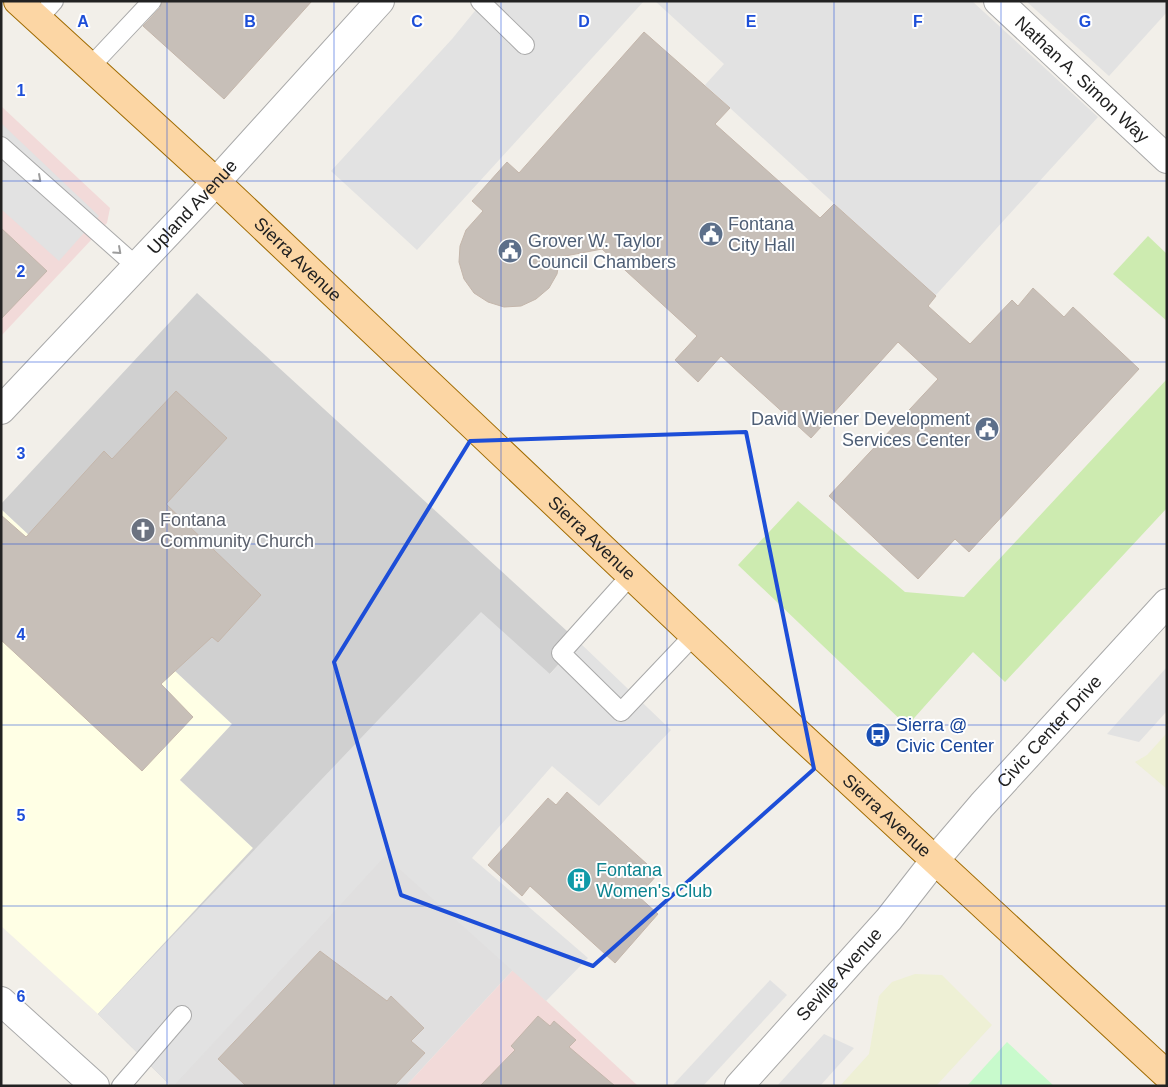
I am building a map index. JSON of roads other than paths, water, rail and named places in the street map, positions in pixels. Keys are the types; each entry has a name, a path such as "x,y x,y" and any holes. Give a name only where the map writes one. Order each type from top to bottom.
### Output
{"main road":[{"name":"Sierra Avenue","path":"18,1 46,10 90,67 216,182 790,726 1167,1074"}],"street":[{"name":"Upland Avenue","path":"1,410 216,182 380,1"},
{"name":"Nathan A. Simon Way","path":"998,1 1167,159"},
{"name":"Civic Center Drive","path":"935,860 982,805 1167,603"},
{"name":"Seville Avenue","path":"739,1086 889,919 935,860"},
{"path":"1,1000 95,1086"}],"lane":[{"path":"90,67 152,1"},
{"path":"480,1 525,44"},
{"path":"1,146 136,266"},
{"path":"631,575 561,653 621,712 694,636"},
{"path":"121,1086 182,1015"}],"place":[{"name":"Fontana City Hall","path":"711,234"},
{"name":"Grover W. Taylor Council Chambers","path":"510,251"},
{"name":"David Wiener Development Services Center","path":"987,429"},
{"name":"Fontana Community Church","path":"143,530"},
{"name":"Sierra @ Civic Center","path":"878,735"},
{"name":"Fontana Women's Club","path":"579,880"}]}
